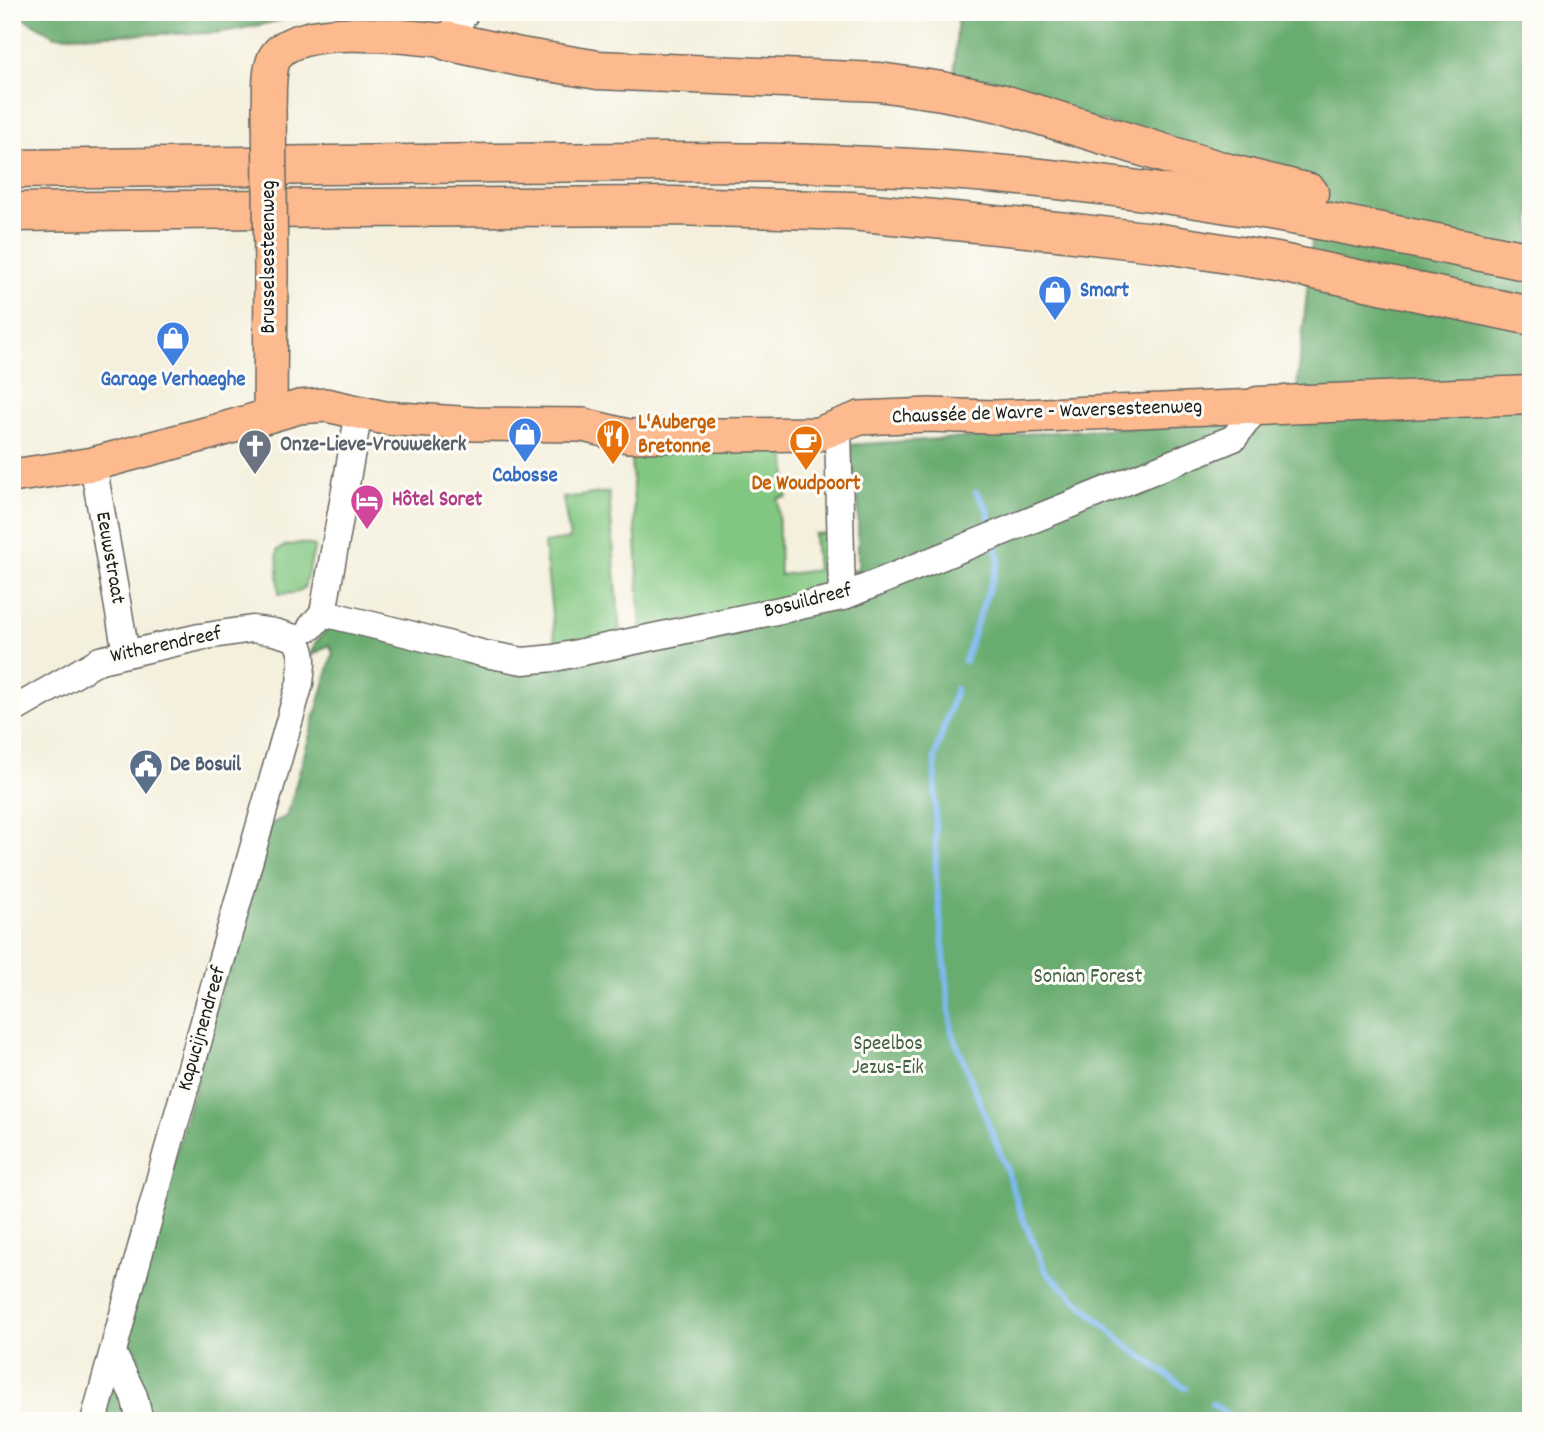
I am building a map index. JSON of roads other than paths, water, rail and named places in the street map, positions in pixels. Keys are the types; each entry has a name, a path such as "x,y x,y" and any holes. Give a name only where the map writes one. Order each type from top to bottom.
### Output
{"highway":[{"path":"458,24 520,57 598,70 879,82 1000,103 1228,173 1336,200 1369,229"},
{"path":"12,169 682,161 852,164 1039,178 1166,193 1289,213 1531,262"},
{"path":"12,212 660,206 852,211 1168,244 1277,262 1528,315"},
{"path":"1251,415 1531,395"}],"main road":[{"name":"Brusselsesteenweg","path":"270,415 270,103 275,57 297,41 318,36 402,36 458,24"},
{"path":"12,477 93,464 299,407 326,405 385,418 474,424 583,425 628,436 818,434 838,427"},
{"name":"Chaussée de Wavre - Waversesteenweg","path":"838,427 860,418 929,415 1251,415"}],"street":[{"path":"295,638 312,627 323,613 359,412"},
{"name":"Bosuildreef","path":"323,613 523,661 554,658 842,597 1234,438 1251,415"},
{"path":"838,427 842,597"},
{"name":"Eeuwstraat","path":"93,464 127,653"},
{"name":"Witherendreef","path":"12,711 100,660 127,653 252,629 295,638"},
{"name":"Kapucijnendreef","path":"94,1421 300,683 303,660 295,638"},
{"path":"113,1353 134,1396 140,1421"}],"waterway":[{"path":"976,492 987,508 991,524"},
{"path":"965,661 999,561 996,547"},
{"path":"956,689 935,756 936,878 952,1032 1006,1168 1022,1216 1047,1273 1124,1343 1185,1388"},
{"path":"1212,1404 1239,1421"}],"place":[{"name":"Smart","path":"1055,322"},
{"name":"Garage Verhaeghe","path":"173,368"},
{"name":"Cabosse","path":"525,464"},
{"name":"L'Auberge Bretonne","path":"613,466"},
{"name":"De Woudpoort","path":"806,472"},
{"name":"Onze-Lieve-Vrouwekerk","path":"255,476"},
{"name":"Hôtel Soret","path":"367,531"},
{"name":"De Bosuil","path":"146,796"}],"park label":[{"name":"Sonian Forest","path":"1088,978"},
{"name":"Speelbos Jezus-Eik","path":"888,1057"}]}
